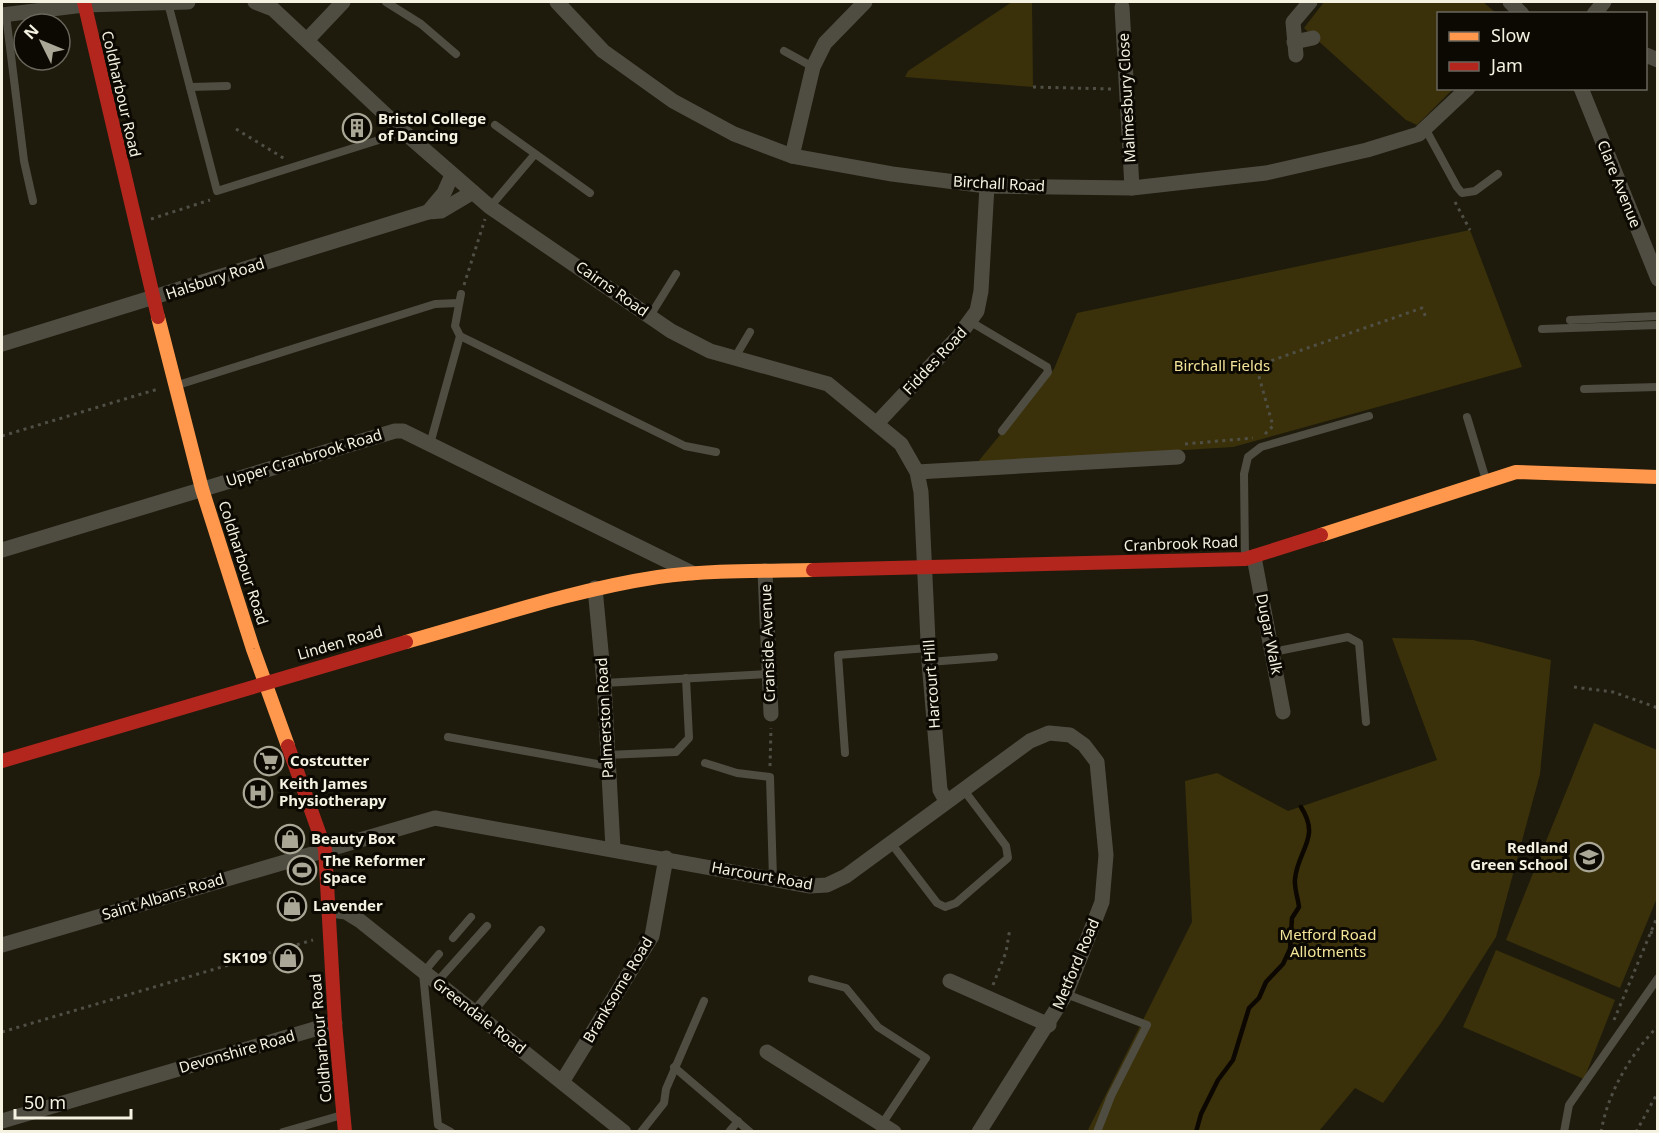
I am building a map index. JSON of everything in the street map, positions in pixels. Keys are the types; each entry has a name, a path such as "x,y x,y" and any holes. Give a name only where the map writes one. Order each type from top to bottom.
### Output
{"main road":[{"name":"Coldharbour Road","path":"84,3 134,224 202,489 265,681 325,849 335,1023 345,1131"},
{"name":"Cranbrook Road","path":"692,573 1250,558 1516,472 1658,477"},
{"name":"Linden Road","path":"2,761 265,681 595,588 653,576 692,573"}],"street":[{"path":"4,15 84,3 188,2"},
{"name":"Cairns Road","path":"255,2 273,9 404,132 489,207 650,316 710,351 828,384 878,422 901,444 918,472 926,566"},
{"path":"307,40 343,2"},
{"name":"Birchall Road","path":"557,2 603,51 673,101 734,134 792,156 892,174 987,186 1132,188 1266,173 1367,150 1426,130 1466,90"},
{"path":"792,156 813,67 825,43 865,2"},
{"path":"1310,2 1293,22 1295,49 1313,38"},
{"name":"Malmesbury Close","path":"1122,7 1132,188"},
{"name":"Clare Avenue","path":"1582,90 1658,279"},
{"path":"428,212 444,193 452,174"},
{"name":"Fiddes Road","path":"878,422 971,322 981,291 987,186"},
{"name":"Halsbury Road","path":"2,344 154,299 428,212 441,211 473,192"},
{"name":"Upper Cranbrook Road","path":"2,550 395,431 403,431 692,573"},
{"path":"918,472 1179,451"},
{"name":"Dugar Walk","path":"1250,558 1273,652 1284,712"},
{"name":"Harcourt Hill","path":"926,566 928,655 940,790 946,801"},
{"name":"Cranside Avenue","path":"765,571 771,714"},
{"name":"Palmerston Road","path":"595,588 604,683 613,848"},
{"name":"Harcourt Road","path":"325,849 435,818 613,848 810,886 827,885 846,876 1030,741 1049,733 1070,735 1084,745 1097,762 1102,812"},
{"name":"Metford Road","path":"979,1131 1049,1025 1066,994 1102,902 1106,855 1102,812"},
{"name":"Saint Albans Road","path":"2,945 325,849"},
{"name":"Branksome Road","path":"562,1082 652,936 666,858"},
{"name":"Greendale Road","path":"330,910 346,912 359,920 624,1131"},
{"path":"950,981 1049,1025"},
{"name":"Devonshire Road","path":"2,1121 335,1023"},
{"path":"767,1052 888,1128"}],"lane":[{"path":"386,2 421,24 456,54"},
{"path":"165,3 217,191 404,132"},
{"path":"4,15 24,161 33,201"},
{"path":"784,51 813,67"},
{"path":"190,87 227,86"},
{"path":"495,125 590,193"},
{"path":"1426,130 1456,187 1462,193 1475,191 1498,174"},
{"path":"489,207 535,154"},
{"path":"650,316 676,274"},
{"path":"461,294 455,326 460,336 685,446 716,452"},
{"path":"175,385 435,304 458,303"},
{"path":"1570,320 1658,316"},
{"path":"971,322 1047,367 1048,372 1002,431"},
{"path":"1542,328 1658,325"},
{"path":"734,359 750,332"},
{"path":"430,444 460,336"},
{"path":"1584,389 1658,387"},
{"path":"1250,558 1245,474 1248,457 1261,447 1370,416"},
{"path":"1467,417 1487,482"},
{"path":"1273,652 1348,637 1359,643 1366,722"},
{"path":"845,753 838,654 994,657"},
{"path":"604,683 770,674"},
{"path":"448,737 608,761 676,752 683,748 689,738 686,678"},
{"path":"705,764 737,773 770,777 773,879"},
{"path":"891,843 937,903 945,908 957,903 1008,858 1006,846 963,789"},
{"path":"453,938 471,917"},
{"path":"436,983 487,926"},
{"path":"473,1012 541,930"},
{"path":"439,954 423,973 438,1125 451,1131"},
{"path":"1564,1131 1569,1105 1658,978"},
{"path":"812,979 846,988 878,1027 926,1058 888,1128"},
{"path":"1066,994 1147,1025 1111,1096 1097,1131"},
{"path":"641,1131 664,1104 666,1089 674,1067 704,1001"},
{"path":"674,1067 750,1131"},
{"path":"283,1131 344,1114"},
{"path":"729,1131 738,1121"}],"path":[{"path":"1033,87 1085,90 1126,88"},
{"path":"236,129 285,159 292,157"},
{"path":"134,224 213,199"},
{"path":"461,294 489,207"},
{"path":"1179,451 1238,441 1267,433 1273,426 1256,366 1422,308 1427,320"},
{"path":"2,436 175,385"},
{"path":"1574,687 1613,692 1658,708"},
{"path":"770,777 771,736"},
{"path":"1612,1025 1658,915"},
{"path":"988,998 1006,952 1010,928"},
{"path":"1650,932 1658,935"},
{"path":"2,1032 331,935"},
{"path":"1601,1131 1610,1100 1622,1072 1645,1039 1658,1026"},
{"path":"1636,1131 1658,1092"}],"green space":[{"path":"1012,2 1032,2 1033,87 905,77 908,71"},
{"path":"1324,2 1483,2 1495,12 1437,12 1437,90 1452,90 1417,125 1406,120 1304,28"},
{"name":"Birchall Fields","path":"1470,230 1522,367 1233,447 977,463 1054,369 1077,313"},
{"name":"Metford Road Allotments","path":"1392,638 1473,640 1551,660 1540,774 1496,937 1441,1023 1383,1103 1355,1088 1319,1131 1087,1132 1192,922 1185,781 1217,773 1288,811 1437,760"},
{"path":"1594,723 1657,750 1657,898 1620,988 1506,940"},
{"path":"1496,950 1615,1000 1584,1079 1463,1027"}],"waterway":[{"path":"1196,1132 1201,1114 1218,1080 1233,1060 1249,1008 1259,998 1266,982 1283,964 1290,949 1292,918 1299,907 1295,879 1309,835 1307,818 1301,807"}],"traffic: slow":[{"path":"158,317 202,489 253,649 288,746"},
{"path":"1321,535 1516,472 1658,477"},
{"path":"406,642 562,597 658,577 736,571 813,570"}],"traffic: jam":[{"path":"84,2 158,317"},
{"path":"813,570 1245,559 1321,535"},
{"path":"2,761 406,642"},
{"path":"288,746 325,849 335,1023 345,1132"}],"place":[{"name":"Bristol College of Dancing","path":"357,128"},
{"name":"Costcutter","path":"269,761"},
{"name":"Keith James Physiotherapy","path":"258,793"},
{"name":"Beauty Box","path":"290,839"},
{"name":"Redland Green School","path":"1589,857"},
{"name":"The Reformer Space","path":"302,870"},
{"name":"Lavender","path":"292,906"},
{"name":"SK109","path":"288,958"}]}
